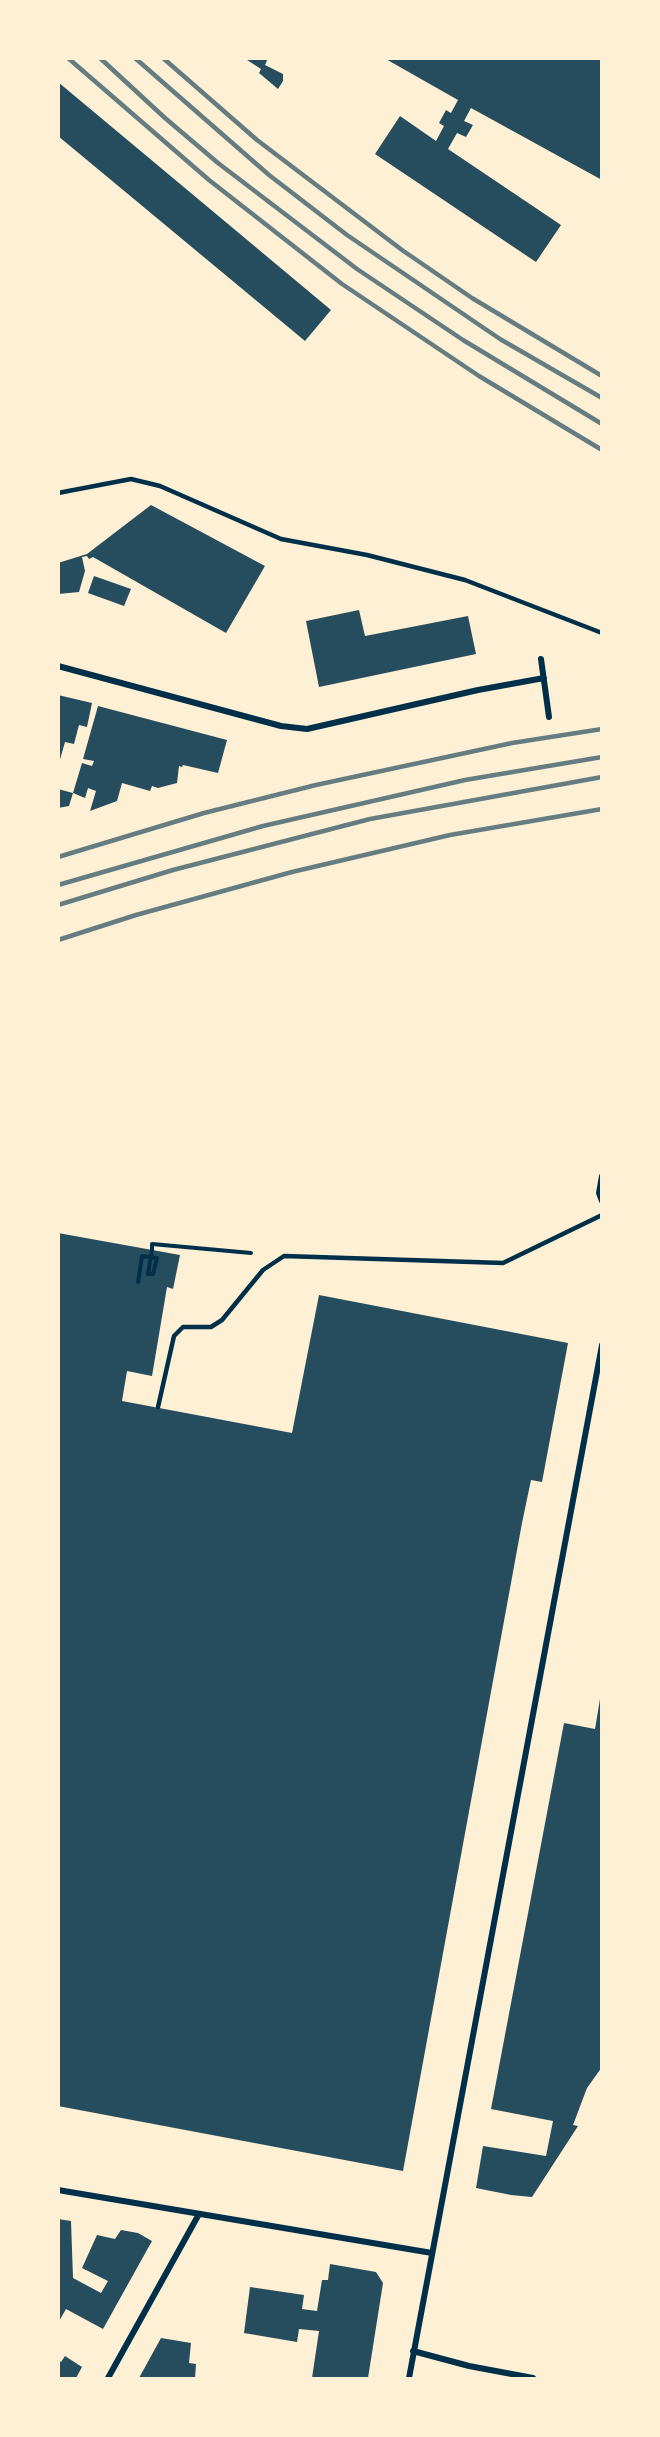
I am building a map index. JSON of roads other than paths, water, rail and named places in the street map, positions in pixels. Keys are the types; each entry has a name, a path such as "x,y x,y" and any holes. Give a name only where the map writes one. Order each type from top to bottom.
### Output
{"street":[{"path":"541,659 549,717"},
{"path":"58,666 281,726 308,729 478,690 544,678"},
{"path":"602,1176 598,1193 602,1201"},
{"path":"409,2379 602,1345"},
{"path":"58,2190 432,2253"},
{"path":"108,2379 199,2214"},
{"path":"413,2351 469,2366 533,2379"}],"lane":[{"path":"58,493 131,479 160,486 281,539 367,555 465,580 602,633"},
{"path":"158,1407 174,1336 183,1327 210,1327 222,1320 263,1270 284,1256 503,1263 602,1215"}],"railway":[{"path":"68,58 209,180 342,284 479,376 602,450"},
{"path":"100,58 218,163 357,269 463,340 602,424"},
{"path":"135,58 269,175 347,235 500,339 602,398"},
{"path":"163,58 257,140 402,250 472,298 602,376"},
{"path":"58,857 204,813 316,785 512,743 602,729"},
{"path":"58,885 263,826 465,780 602,757"},
{"path":"58,905 173,870 370,819 602,777"},
{"path":"58,940 136,915 292,872 450,835 602,809"}]}
